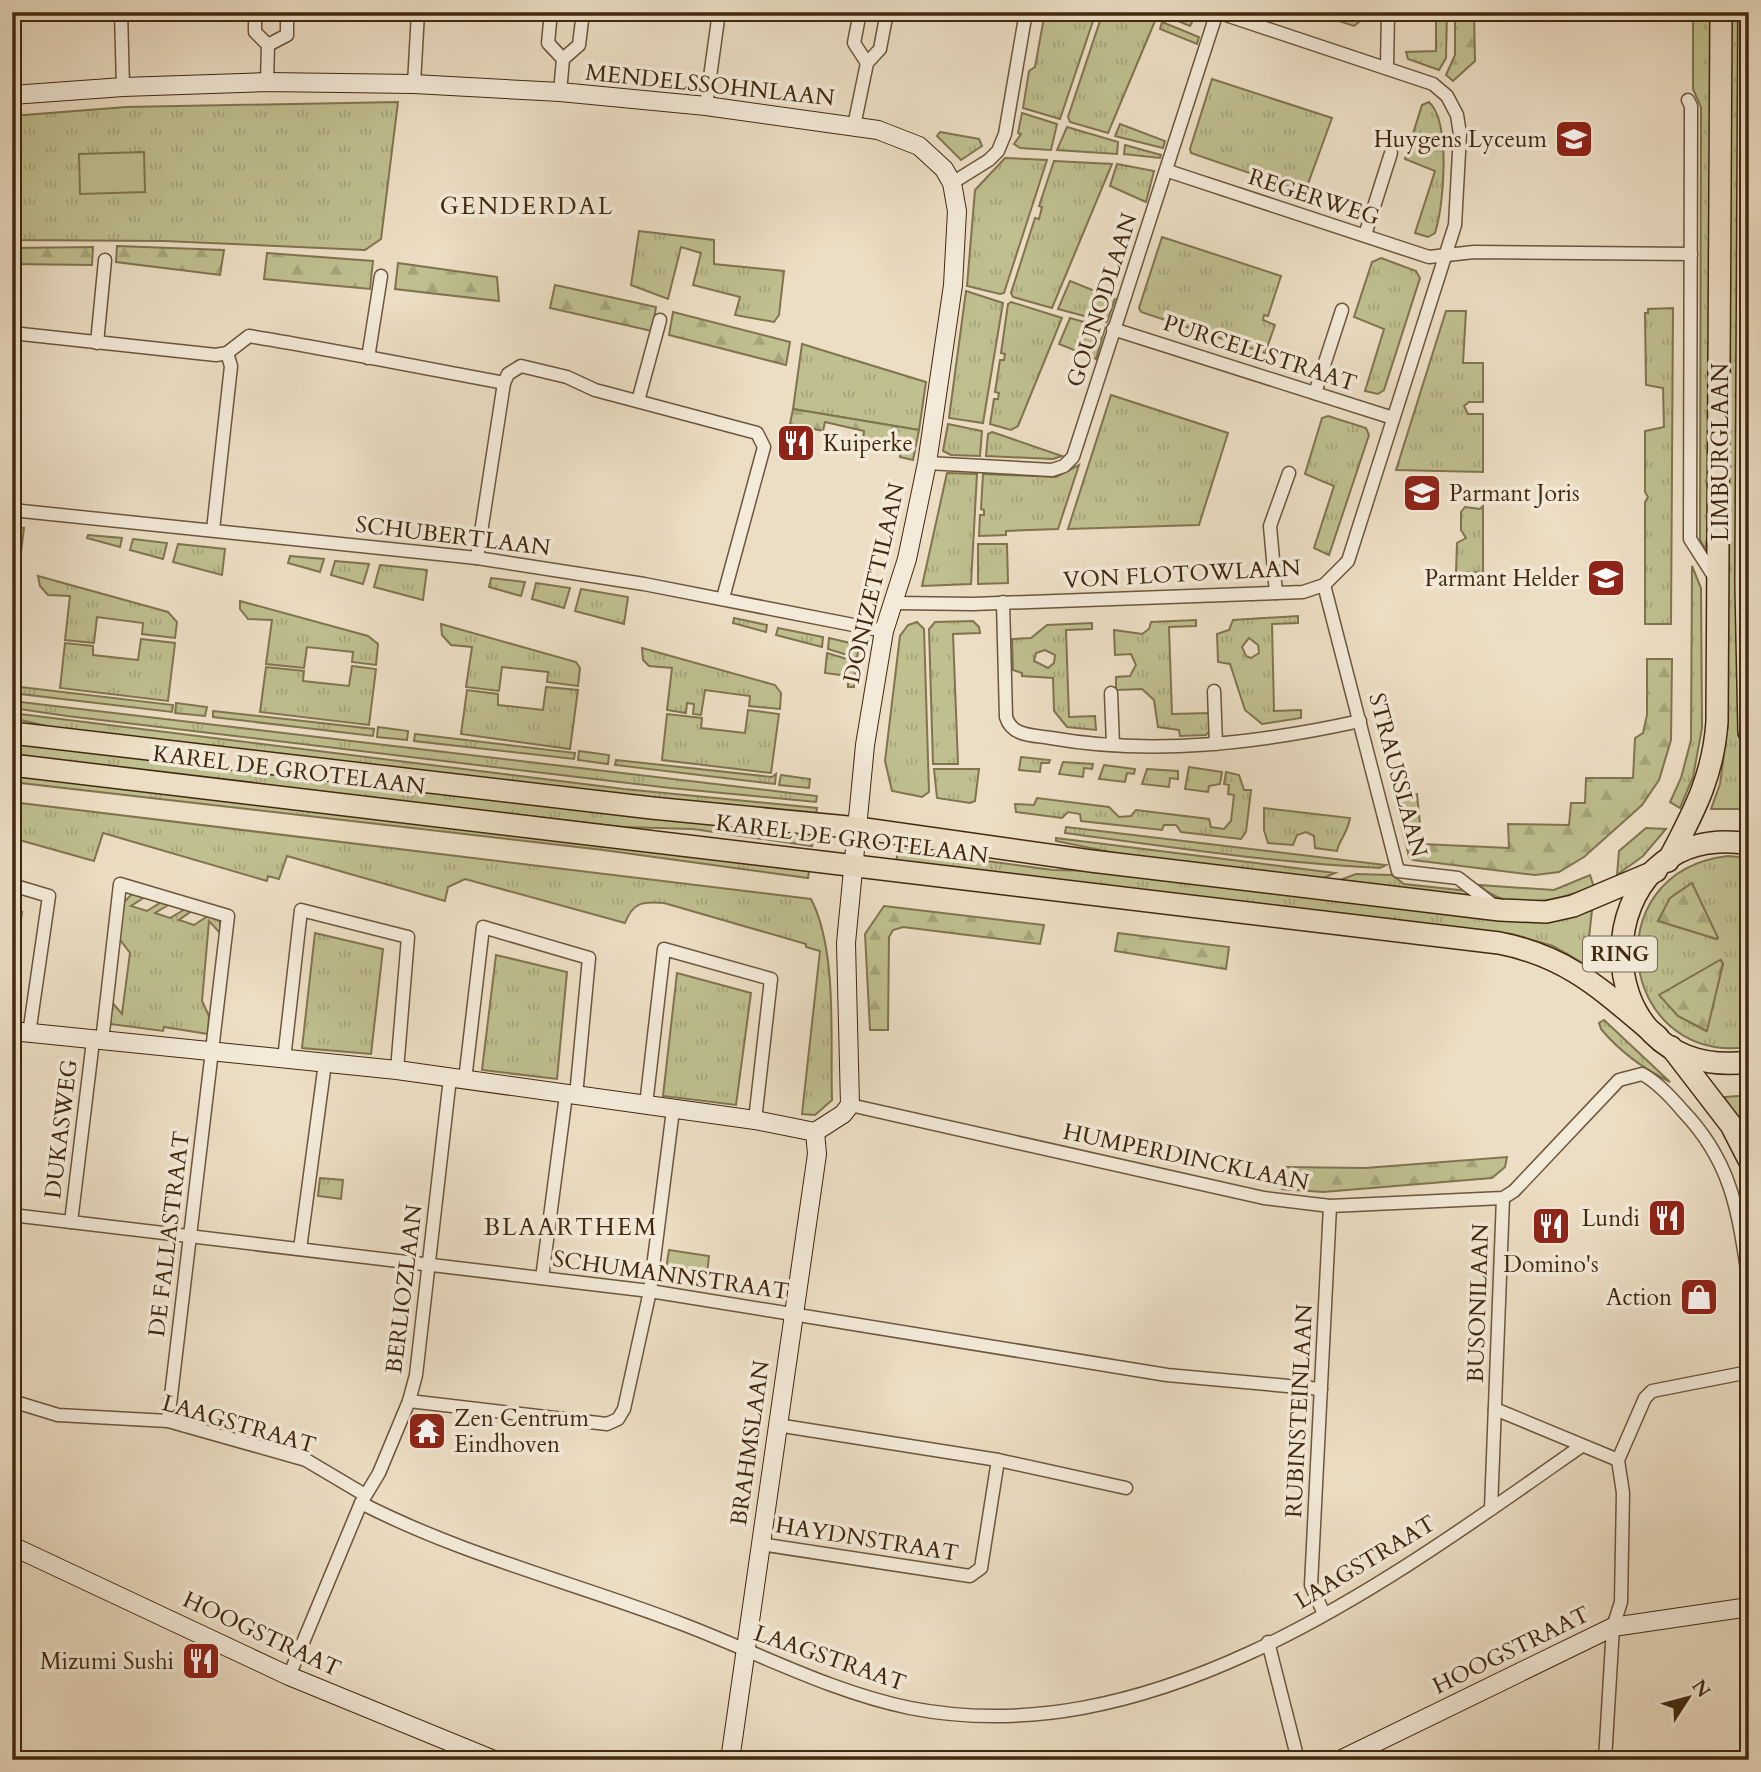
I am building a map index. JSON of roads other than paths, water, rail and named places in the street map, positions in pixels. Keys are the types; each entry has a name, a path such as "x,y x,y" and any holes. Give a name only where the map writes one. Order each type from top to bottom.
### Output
{"main road":[{"name":"LIMBURGLAAN","path":"1662,866 1705,789 1714,755 1718,583 1721,12"},
{"name":"LIMBURGLAAN","path":"1748,722 1749,17"},
{"name":"KAREL DE GROTELAAN","path":"12,733 652,808 858,828 1104,863 1500,910 1546,912 1573,906 1662,866"},
{"name":"KAREL DE GROTELAAN","path":"12,765 651,840 854,868 1111,895 1528,949 1563,962 1664,1041"},
{"name":"RING","path":"1749,844 1729,842 1701,846 1662,866 1640,889 1627,914 1620,940 1620,961 1634,1006 1731,1125 1749,1160"},
{"name":"RING","path":"1664,1041 1708,1061 1749,1062"}],"street":[{"path":"121,12 123,87"},
{"path":"255,12 255,32 268,46 267,82"},
{"path":"268,46 287,35 287,12"},
{"path":"414,84 418,12"},
{"name":"MENDELSSOHNLAAN","path":"551,12 548,43 563,59"},
{"name":"MENDELSSOHNLAAN","path":"560,92 563,59 579,45 583,12"},
{"path":"706,106 719,12"},
{"name":"MENDELSSOHNLAAN","path":"860,12 855,43 867,63"},
{"name":"MENDELSSOHNLAAN","path":"854,126 867,63 880,49 887,12"},
{"path":"952,183 998,151 1005,134 1026,12"},
{"name":"VON FLOTOWLAAN","path":"895,603 1303,592 1324,584 1348,561 1448,254 1455,225 1459,180 1457,115 1447,96 1433,84 1387,66 1217,12"},
{"name":"GOUNODLAAN","path":"927,463 1052,470 1064,467 1073,457 1113,328 1168,171 1217,12"},
{"path":"1387,66 1388,12"},
{"name":"MENDELSSOHNLAAN","path":"12,95 123,87 267,82 414,84 560,92 706,106 894,134 919,146 944,169 952,183"},
{"name":"LIMBURGLAAN","path":"1688,100 1692,106 1690,539 1718,583"},
{"path":"1365,235 1391,153"},
{"name":"REGERWEG","path":"1168,171 1429,257 1448,254 1691,254"},
{"name":"DONIZETTILAAN","path":"850,1105 846,943 866,744 884,631 895,603 927,463 941,380 957,244 957,211 952,183"},
{"path":"97,342 105,260"},
{"path":"368,358 381,276"},
{"path":"1315,393 1342,310"},
{"path":"639,401 660,320"},
{"name":"PURCELLSTRAAT","path":"1113,328 1393,418"},
{"path":"12,333 216,355 227,353 249,336 350,352 368,358 504,383"},
{"path":"213,530 231,366 227,353"},
{"path":"477,558 504,383 508,374 521,366 639,401 753,430 761,436 764,447 723,598"},
{"path":"1276,593 1270,526 1289,473"},
{"name":"SCHUBERTLAAN","path":"12,510 477,558 723,598 884,631"},
{"name":"STRAUSSLAAN","path":"1324,584 1398,872 1458,878 1500,910"},
{"path":"1003,602 1009,725 1018,733 1113,745 1216,744 1297,734 1360,721"},
{"path":"1214,691 1216,744"},
{"path":"1111,693 1113,745"},
{"name":"DUKASWEG","path":"71,1222 120,884 228,916 212,1052"},
{"path":"12,885 49,896 21,1033 397,1070 755,1120 815,1132 843,1114 850,1105"},
{"path":"284,1059 301,910 408,937 397,1070"},
{"name":"BERLIOZLAAN","path":"289,1676 363,1499 379,1473 409,1401 416,1376 430,1264 483,927 589,958 571,1095"},
{"path":"646,1105 664,949 771,979 755,1120"},
{"name":"DE FALLASTRAAT","path":"168,1420 212,1052"},
{"path":"300,1249 326,1063"},
{"path":"1503,1198 1514,1191 1619,1080 1634,1074 1648,1077 1709,1139 1730,1186 1749,1282"},
{"path":"542,1278 571,1095"},
{"name":"HUMPERDINCKLAAN","path":"850,1105 1293,1204 1330,1206 1503,1198"},
{"path":"409,1401 607,1424 618,1419 624,1409 650,1291 673,1110"},
{"name":"BRAHMSLAAN","path":"730,1760 743,1650 817,1154 815,1132"},
{"name":"BUSONILAAN","path":"1491,1509 1503,1198"},
{"name":"RUBINSTEINLAAN","path":"1324,1614 1311,1585 1330,1206"},
{"name":"SCHUMANNSTRAAT","path":"12,1215 650,1291 1167,1375 1321,1389"},
{"path":"1743,1246 1749,1231"},
{"path":"1605,1760 1613,1627 1621,1602 1623,1493 1618,1460 1645,1398 1651,1391 1749,1372"},
{"name":"LAAGSTRAAT","path":"12,1401 58,1415 168,1420 306,1460 363,1499 468,1551 684,1625 874,1699 911,1708 981,1716 1086,1708 1169,1687 1324,1614 1491,1509 1580,1447"},
{"name":"BUSONILAAN","path":"1495,1409 1580,1447 1618,1460"},
{"path":"777,1424 998,1460 1126,1488"},
{"name":"HAYDNSTRAAT","path":"760,1544 970,1576 981,1568 998,1460"},
{"name":"HOOGSTRAAT","path":"12,1546 289,1676 494,1760"},
{"name":"HOOGSTRAAT","path":"1340,1760 1613,1627 1749,1607"},
{"name":"HOOGSTRAAT","path":"1713,1614 1749,1616"},
{"path":"1268,1642 1297,1756"}],"place":[{"name":"Huygens Lyceum","path":"1574,139"},
{"name":"Kuiperke","path":"796,443"},
{"name":"Parmant Joris","path":"1422,493"},
{"name":"Parmant Helder","path":"1606,578"},
{"name":"Lundi","path":"1667,1218"},
{"name":"Domino's","path":"1551,1226"},
{"name":"Action","path":"1699,1297"},
{"name":"Zen Centrum Eindhoven","path":"427,1431"},
{"name":"Mizumi Sushi","path":"201,1661"}],"district":[{"name":"GENDERDAL","path":"527,206"},
{"name":"BLAARTHEM","path":"571,1227"}]}
